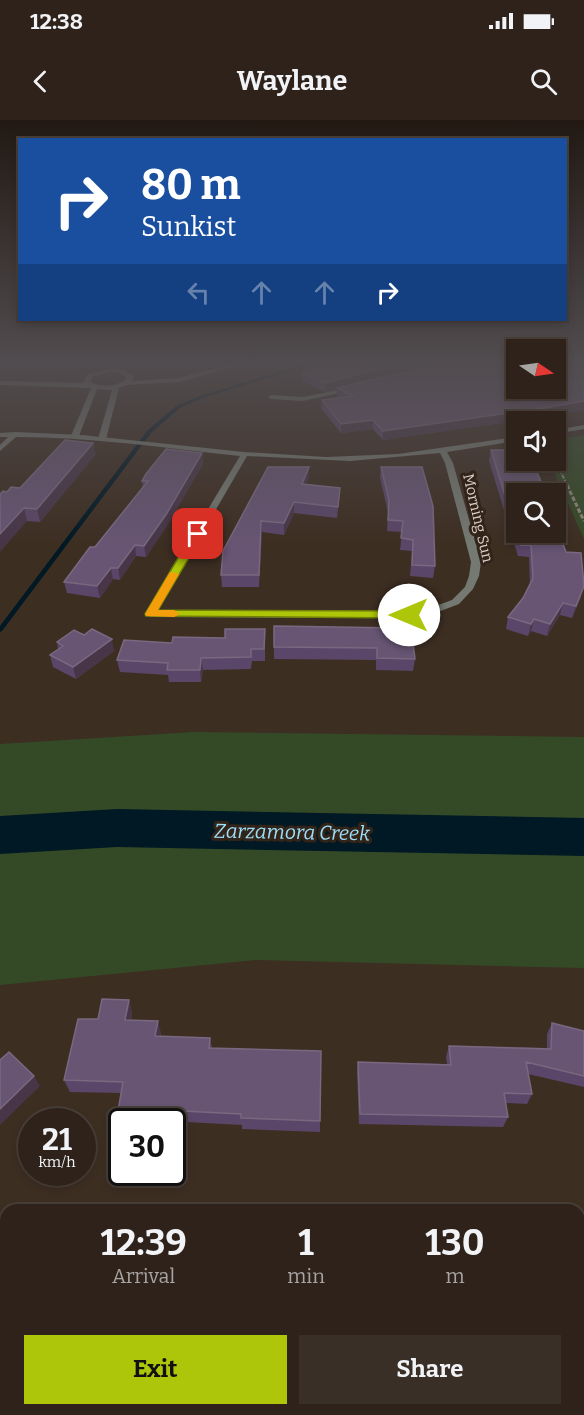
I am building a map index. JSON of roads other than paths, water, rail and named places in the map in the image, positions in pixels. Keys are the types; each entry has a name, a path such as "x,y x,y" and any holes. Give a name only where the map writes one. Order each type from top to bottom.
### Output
{"street":[{"path":"75,436 79,423"},
{"path":"102,439 106,423"},
{"path":"566,430 584,427"},
{"path":"0,449 15,434"},
{"path":"0,435 75,436 245,454 356,459 442,451 506,441"},
{"name":"Morning Sun","path":"245,454 150,614 409,615 437,610 457,602 470,591 475,578 476,562 449,463 442,451"}],"waterway":[{"path":"0,630 149,432 159,423"},
{"name":"Zarzamora Creek","path":"0,835 117,828 584,837"}]}
